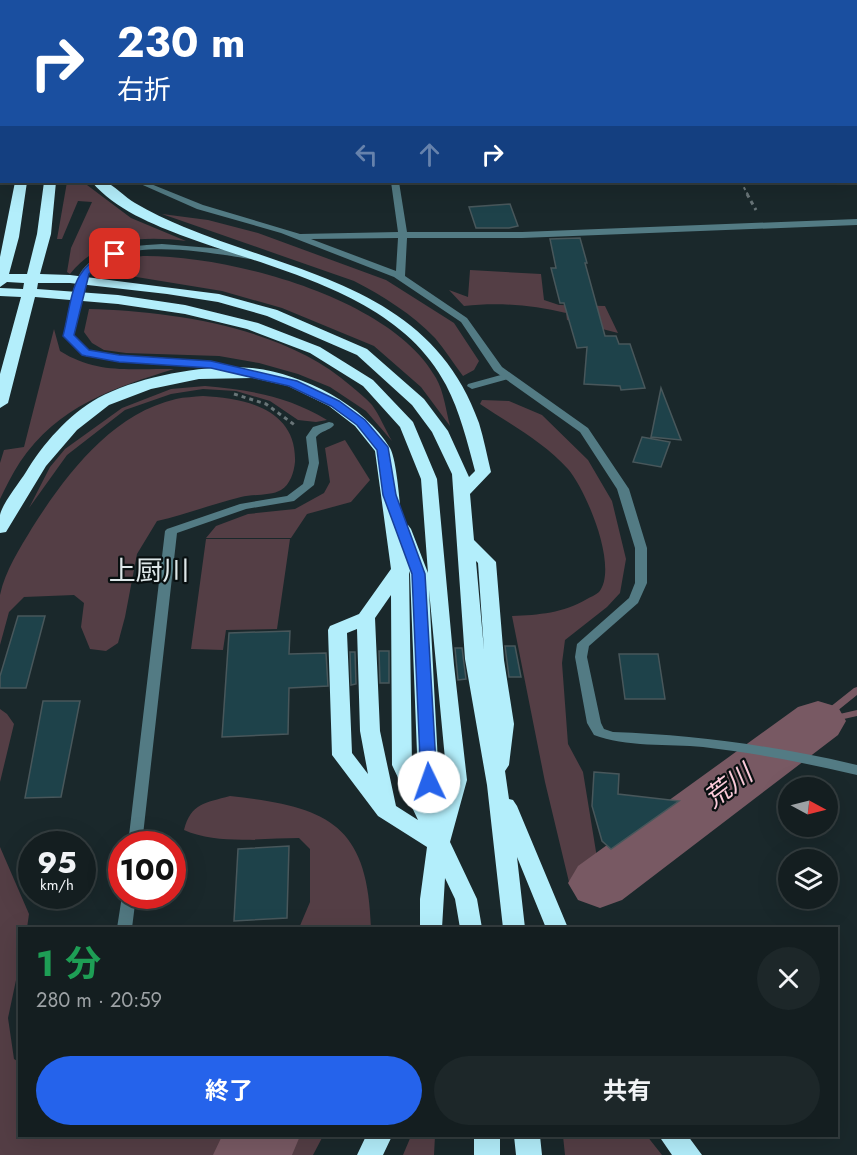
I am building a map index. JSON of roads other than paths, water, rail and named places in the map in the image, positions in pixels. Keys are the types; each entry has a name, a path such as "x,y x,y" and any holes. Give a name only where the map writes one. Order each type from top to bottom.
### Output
{"highway":[{"path":"0,282 12,237 21,183"},
{"path":"0,403 44,234 50,183"},
{"path":"99,183 121,200 172,226 346,288 376,306 422,342 445,368 464,402 478,441 483,472 461,494"},
{"path":"0,278 95,289 219,298 272,313 362,352 418,402 440,431 460,474 465,541 487,562 494,660 504,724 497,785 514,927"},
{"path":"0,292 52,293 95,289 155,305 245,324 285,337 326,355 372,386 397,410 411,429 426,459 444,665 457,780 438,844 431,899 431,927"},
{"path":"0,528 39,464 72,427 103,402 147,385 199,374 253,373 293,383 335,403 361,423 383,450 400,569 402,765 466,899 471,927"},
{"path":"430,490 419,577 429,782 438,844"},
{"path":"390,495 419,577"},
{"path":"400,569 366,618 337,630 342,755 386,810 438,844"},
{"path":"366,618 370,731 386,810"},
{"path":"497,785 557,927"},
{"path":"370,1155 379,1137"},
{"path":"487,1137 487,1155"},
{"path":"528,1137 529,1155"},
{"path":"673,1137 688,1155"}],"street":[{"path":"142,183 200,207 296,236 400,278 464,320 498,369 584,430 623,489 641,548 641,583 634,600 583,644 581,657 594,723 599,732 612,737 734,745 857,770"},
{"path":"395,183 403,235 400,278"},
{"path":"296,236 522,234 857,222"},
{"path":"253,373 211,365 119,359 86,352 69,336 84,273 100,260 130,249 182,246 264,258"},
{"path":"472,386 508,376"},
{"path":"136,831 171,531 244,506 290,499 308,485 314,463 311,437 317,429 329,425"},
{"path":"125,927 127,909"}],"waterway":[{"name":"荒川","path":"818,721 857,690"},
{"path":"822,721 857,713"},
{"name":"荒川","path":"600,883 818,721"},
{"name":"荒川","path":"250,1155 263,1137"}],"district":[{"name":"上厨川","path":"149,571"}]}
